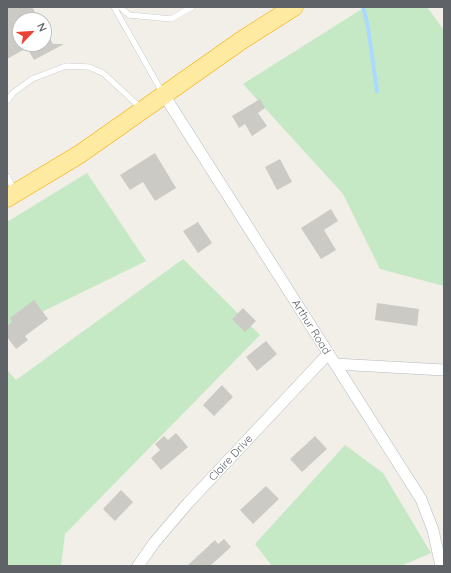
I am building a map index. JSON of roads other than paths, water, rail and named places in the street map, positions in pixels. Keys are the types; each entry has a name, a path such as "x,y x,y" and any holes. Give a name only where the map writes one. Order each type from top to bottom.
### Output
{"highway":[{"path":"11,196 80,154 242,40 294,7"}],"street":[{"name":"Arthur Road","path":"164,95 421,499 433,530 441,566"},
{"name":"Claire Drive","path":"138,566 154,543 188,503 328,354"},
{"path":"335,364 444,370"}],"lane":[{"path":"114,7 164,95"},
{"path":"120,7 129,15 170,20 192,7"},
{"path":"7,101 13,93 32,79 66,66 89,67 103,73 143,110"},
{"path":"7,176 11,196"}],"waterway":[{"path":"363,7 368,27 377,91"}]}
